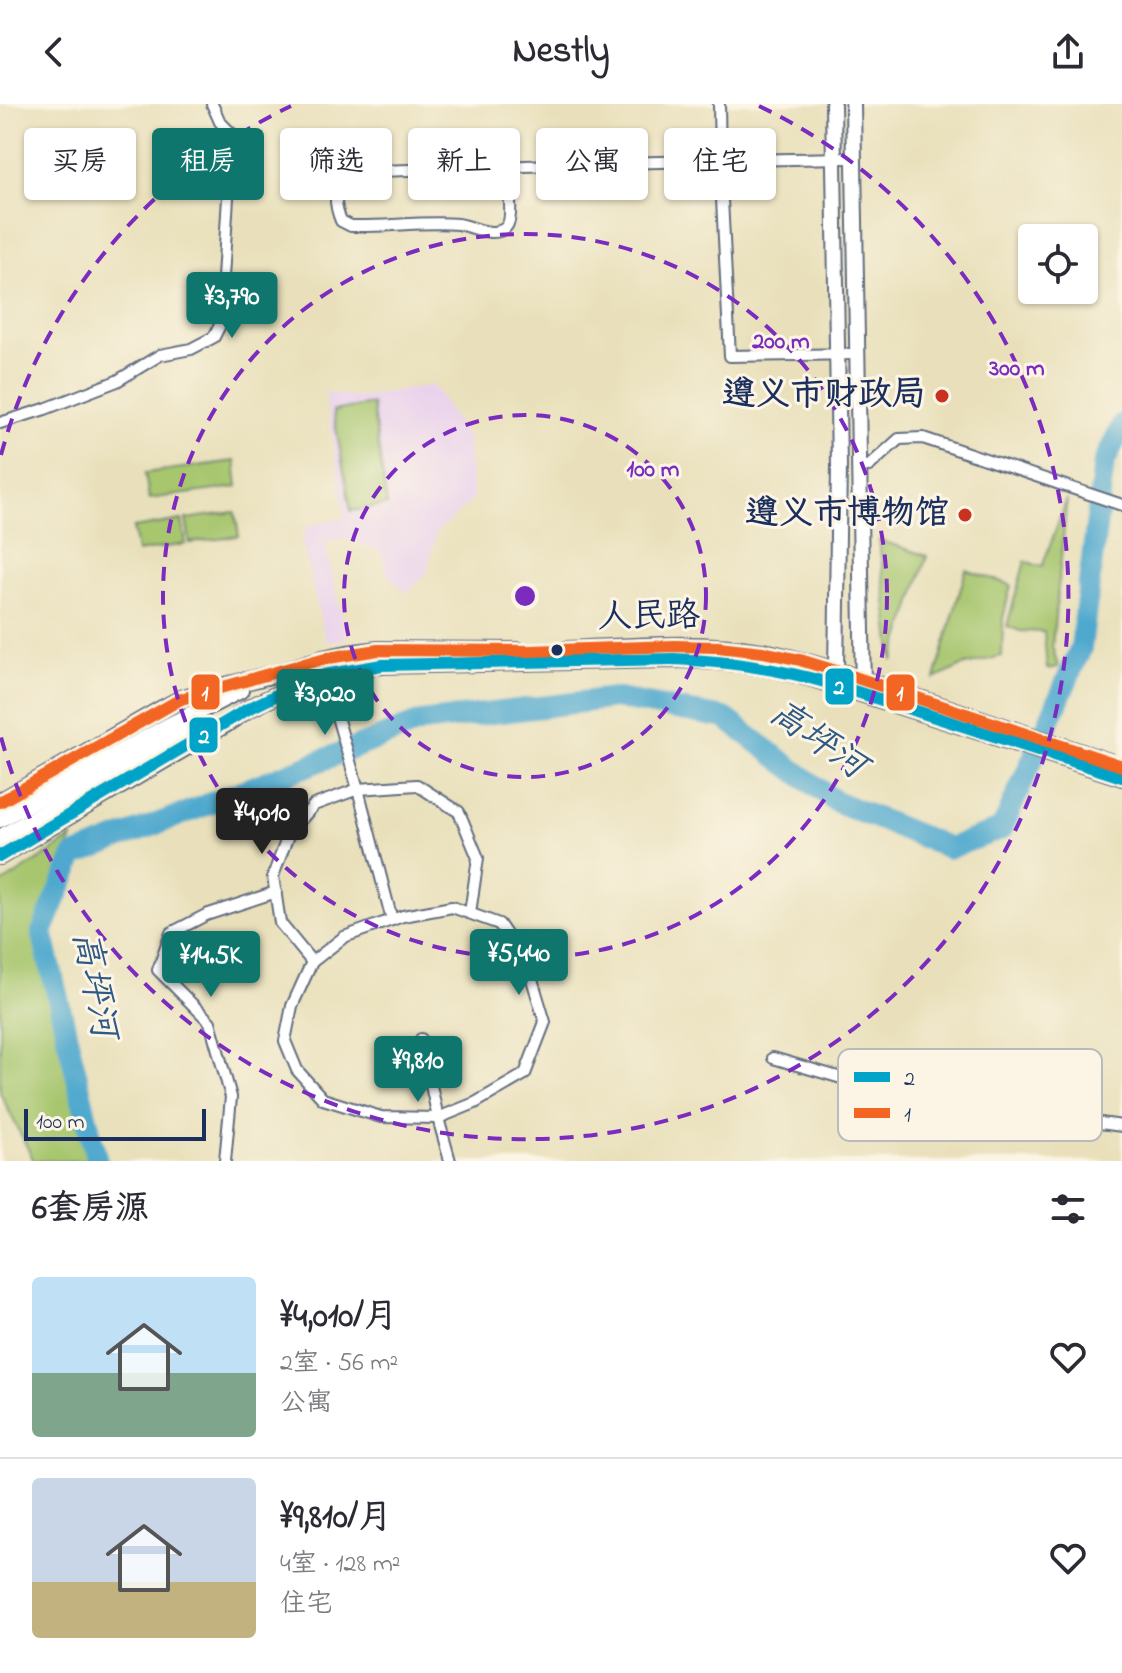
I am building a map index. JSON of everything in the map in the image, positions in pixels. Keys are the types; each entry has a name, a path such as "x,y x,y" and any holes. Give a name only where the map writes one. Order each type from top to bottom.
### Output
{"main road":[{"name":"人民路","path":"0,802 181,699 274,674 323,667 378,650 530,651 689,646 763,652 800,660 834,677 1075,756 1122,777"},
{"name":"人民路","path":"0,856 323,667"},
{"path":"0,819 179,721 274,674"},
{"path":"0,838 153,750 289,689"},
{"name":"人民路","path":"1075,756 1122,766"}],"street":[{"path":"0,423 117,381 160,355 191,349 214,337 220,325 224,282 232,134 220,122 212,104"},
{"path":"719,104 719,128"},
{"path":"833,104 839,466 834,677"},
{"path":"853,104 862,687"},
{"path":"776,159 854,158"},
{"path":"520,166 664,162"},
{"path":"506,166 511,217 503,230 495,232 442,224 351,226 341,221 338,212 336,195 340,181 350,172 506,166"},
{"path":"722,200 730,356 857,354"},
{"path":"859,466 869,466 899,439 923,438 1122,505"},
{"path":"323,667 392,920"},
{"path":"312,962 280,923 273,876 289,833 314,805 358,789 417,785 459,812 478,858 470,913"},
{"path":"225,1161 231,1097 210,1022 158,970 171,933 206,915 276,892"},
{"path":"452,907 499,924 528,966 545,1022 525,1074 475,1103 438,1118 381,1117 323,1099 297,1070 285,1041 292,1006 312,962 344,937 392,920 452,907"},
{"path":"421,1039 450,1161"},
{"path":"773,1058 838,1077"},
{"path":"1102,1123 1122,1126"}],"shaded area":[{"path":"433,385 467,439 473,499 436,533 426,574 407,593 389,577 380,551 345,538 325,541 346,639 326,642 302,542 308,525 345,518 325,392 356,398"}],"green space":[{"path":"372,404 387,505 351,511 333,411"},
{"path":"235,461 238,487 149,499 145,473"},
{"path":"1067,499 1052,646 1058,667 1047,669 1044,632 1020,631 1007,626 1025,561 1042,567"},
{"path":"235,512 239,536 190,543 186,519"},
{"path":"182,520 186,544 137,552 133,528"},
{"path":"879,540 927,556 893,661"},
{"path":"966,570 1011,585 1003,618 1002,656 962,666 935,679"},
{"path":"72,838 50,912 51,942 96,1130 99,1161 34,1161 0,1093 0,885"}],"waterway":[{"name":"高坪河","path":"97,1161 42,932 74,856 421,722 614,698 725,718 835,801 949,848 1002,829 1081,648 1104,463 1122,425"}],"transit line":[{"name":"1","path":"0,802 181,699 322,659 378,650 530,651 674,646 763,652 836,671 1122,766"},
{"name":"2","path":"0,856 248,709 324,675 382,665 674,659 754,667 832,684 1122,777"}],"place":[{"name":"遵义市财政局","path":"942,396"},
{"name":"遵义市博物馆","path":"965,515"}]}
